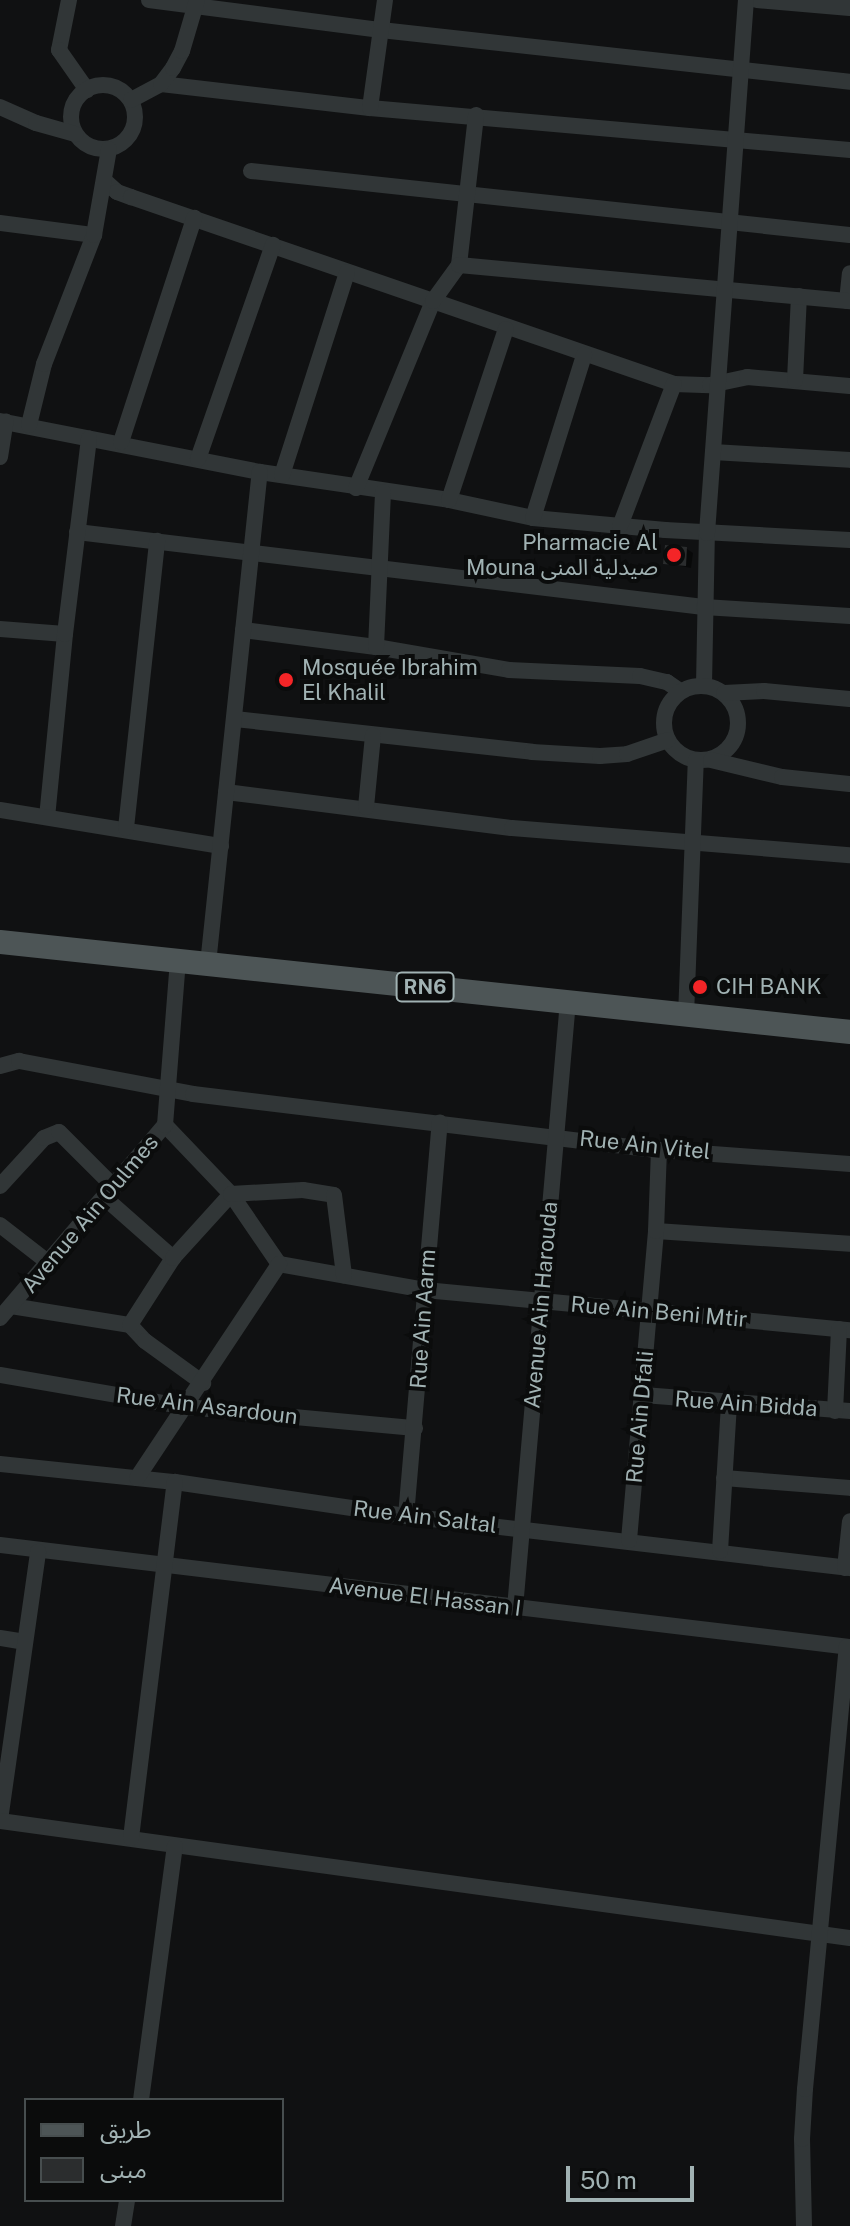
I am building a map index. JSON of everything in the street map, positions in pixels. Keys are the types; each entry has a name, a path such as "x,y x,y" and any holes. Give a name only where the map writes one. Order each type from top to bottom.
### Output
{"main road":[{"name":"RN6","path":"0,942 850,1032"}],"street":[{"path":"69,0 59,50 87,90"},
{"path":"149,0 196,3 381,30 742,73 850,82"},
{"path":"370,108 385,0"},
{"path":"704,685 707,533 746,0"},
{"path":"757,0 850,8"},
{"path":"131,100 161,84 182,51 196,3"},
{"path":"161,84 370,108 850,150"},
{"path":"0,107 36,123 75,134 90,146 109,149 127,139 133,130 135,121 131,100 116,87 96,86 87,90 79,96 71,114 75,134"},
{"path":"356,488 433,301 459,265 476,115"},
{"path":"29,425 44,364 94,235 106,182 109,149"},
{"path":"251,171 850,235"},
{"path":"106,182 117,192 506,329 674,384 717,383 735,377 850,386"},
{"path":"121,442 194,218"},
{"path":"0,223 94,235"},
{"path":"198,459 273,245"},
{"path":"459,265 848,301 850,273"},
{"path":"282,475 347,272"},
{"path":"795,380 799,296"},
{"path":"449,500 506,329"},
{"path":"533,518 584,355"},
{"path":"620,526 674,384"},
{"path":"0,457 3,421 260,472 449,500 533,518 707,533 850,540"},
{"path":"47,816 89,438"},
{"path":"713,452 850,460"},
{"path":"208,964 260,472"},
{"path":"376,647 383,492"},
{"path":"77,532 704,607 850,616"},
{"path":"126,828 157,541"},
{"path":"0,629 65,634"},
{"path":"243,630 376,647 509,670 656,679 680,691"},
{"path":"850,699 764,691 724,693 704,685 680,691 667,707 663,724 668,740 679,753 782,777 850,784"},
{"path":"704,760 726,752 736,738 737,714 724,693"},
{"path":"235,719 600,756 627,754 668,740"},
{"path":"366,807 373,735"},
{"path":"686,1016 690,841 704,760"},
{"path":"226,792 366,807 512,828 850,855"},
{"path":"0,810 126,828 221,846"},
{"name":"Avenue Ain Oulmes","path":"6,1312 165,1125 178,960"},
{"name":"Avenue Ain Harouda","path":"515,1608 568,1001"},
{"path":"0,1066 19,1061 169,1087"},
{"name":"Rue Ain Vitel","path":"169,1087 216,1097 555,1135 659,1150 850,1164"},
{"name":"Rue Ain Aarm","path":"406,1516 440,1122"},
{"path":"137,1478 203,1383 279,1264 231,1194 165,1125"},
{"path":"0,1186 44,1138 59,1132 110,1192 173,1258"},
{"name":"Rue Ain Dfali","path":"629,1540 656,1231 659,1150"},
{"path":"130,1325 173,1258 231,1194 303,1190 334,1195 344,1275"},
{"path":"0,1225 49,1263"},
{"path":"656,1231 850,1244"},
{"name":"Rue Ain Beni Mtir","path":"279,1264 425,1290 845,1329"},
{"path":"6,1312 130,1325 145,1341 203,1383"},
{"path":"843,1411 845,1329"},
{"name":"Rue Ain Asardoun","path":"0,1375 187,1407 415,1428"},
{"name":"Rue Ain Bidda","path":"643,1395 729,1405 843,1411"},
{"path":"720,1551 729,1405"},
{"name":"Rue Ain Saltal","path":"0,1464 175,1482 406,1516 847,1568"},
{"path":"724,1478 850,1488"},
{"path":"131,1838 175,1482"},
{"path":"847,1568 850,1521"},
{"name":"Avenue El Hassan I","path":"0,1545 38,1552 849,1647"},
{"path":"38,1552 0,1821 850,1938"},
{"path":"0,1638 24,1642"},
{"path":"804,2226 802,2139 819,1934 849,1647"},
{"path":"141,2098 175,1846"},
{"path":"123,2226 127,2202"}],"building":[{"path":"665,545 687,547 686,566 663,564"}],"place":[{"name":"Pharmacie Al Mouna صيدلية المنى","path":"674,555"},
{"name":"Mosquée Ibrahim El Khalil","path":"286,680"},
{"name":"CIH BANK","path":"700,987"}]}
